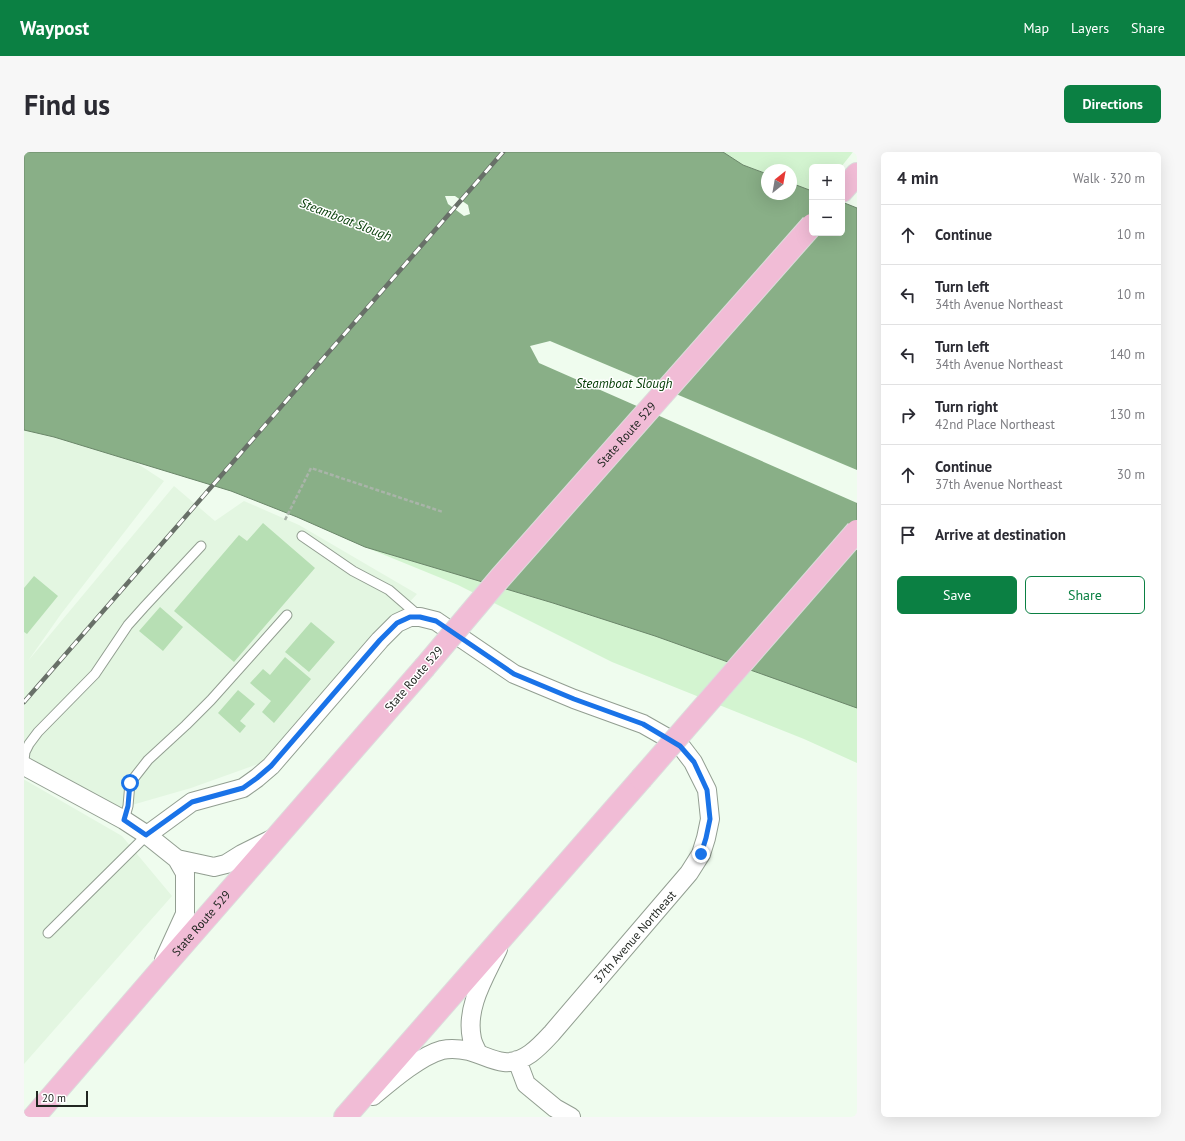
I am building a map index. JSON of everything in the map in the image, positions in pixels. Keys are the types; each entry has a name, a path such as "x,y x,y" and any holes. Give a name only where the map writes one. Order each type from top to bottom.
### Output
{"main road":[{"path":"845,188 857,174"},
{"name":"State Route 529","path":"34,1117 424,668 500,578 809,228"},
{"path":"345,1117 857,531"}],"street":[{"path":"146,835 192,802 243,788 257,778 271,766 380,640 397,623 410,617 420,617"},
{"name":"37th Avenue Northeast","path":"420,617 436,621 514,674 574,699 643,724 680,746 694,762 707,790 710,819 706,838 701,854 689,873 539,1047 517,1060"},
{"path":"24,766 124,820 177,859 214,867 226,864 242,854 276,838"},
{"path":"159,972 185,914 184,873 177,859"},
{"path":"478,1053 472,1039 471,1026 473,1003 506,933"},
{"path":"345,1117 394,1078 426,1057 442,1050 457,1049 478,1053 490,1059 505,1062 517,1060 526,1084 555,1108 571,1117"}],"lane":[{"path":"302,536 353,571 389,590 420,617"},
{"path":"24,760 25,752 38,732 95,674 128,625 201,546"},
{"path":"124,820 128,806 130,783 148,760 186,725 216,694 287,615"},
{"path":"48,933 146,835"}],"path":[{"path":"285,520 311,468 443,512"}],"shaded area":[{"path":"723,152 853,152 843,164 809,164 809,190 797,185 797,164 761,164 761,172 743,165"},
{"path":"24,366 72,442 135,462 164,481 61,614 28,661 174,486 215,521 244,501 299,525 417,594 261,763 191,788 111,811 24,761"},
{"path":"365,547 553,603 655,636 857,708 857,763 804,739 612,662 458,585"},
{"path":"24,780 122,836 172,896 24,1064"}],"water":[{"name":"Steamboat Slough","path":"24,152 723,152 743,165 761,172 761,200 797,200 797,185 809,190 809,236 845,236 845,203 857,208 857,708 655,636 553,603 365,547 297,517 231,491 54,437 24,430"}],"pier":[{"path":"445,196 455,196 468,205 470,214 464,216 448,204"},
{"path":"550,341 857,470 857,503 539,363 530,346"}],"building":[{"path":"263,523 315,568 234,662 174,611 239,535 247,541"},
{"path":"34,576 58,596 27,634 24,632 24,588"},
{"path":"160,607 183,627 163,651 139,631"},
{"path":"311,622 335,642 309,672 285,652"},
{"path":"285,657 311,679 274,723 262,712 271,701 250,683 263,669 270,675"},
{"path":"238,690 255,704 240,721 246,726 240,733 218,713"}],"railway":[{"path":"24,702 503,152"}],"route":[{"path":"130,783 128,806 124,820 146,835 192,802 243,788 271,766 380,640 397,623 410,617 420,617 436,621 514,674 574,699 643,724 680,746 694,762 707,790 710,819 701,854"}]}
